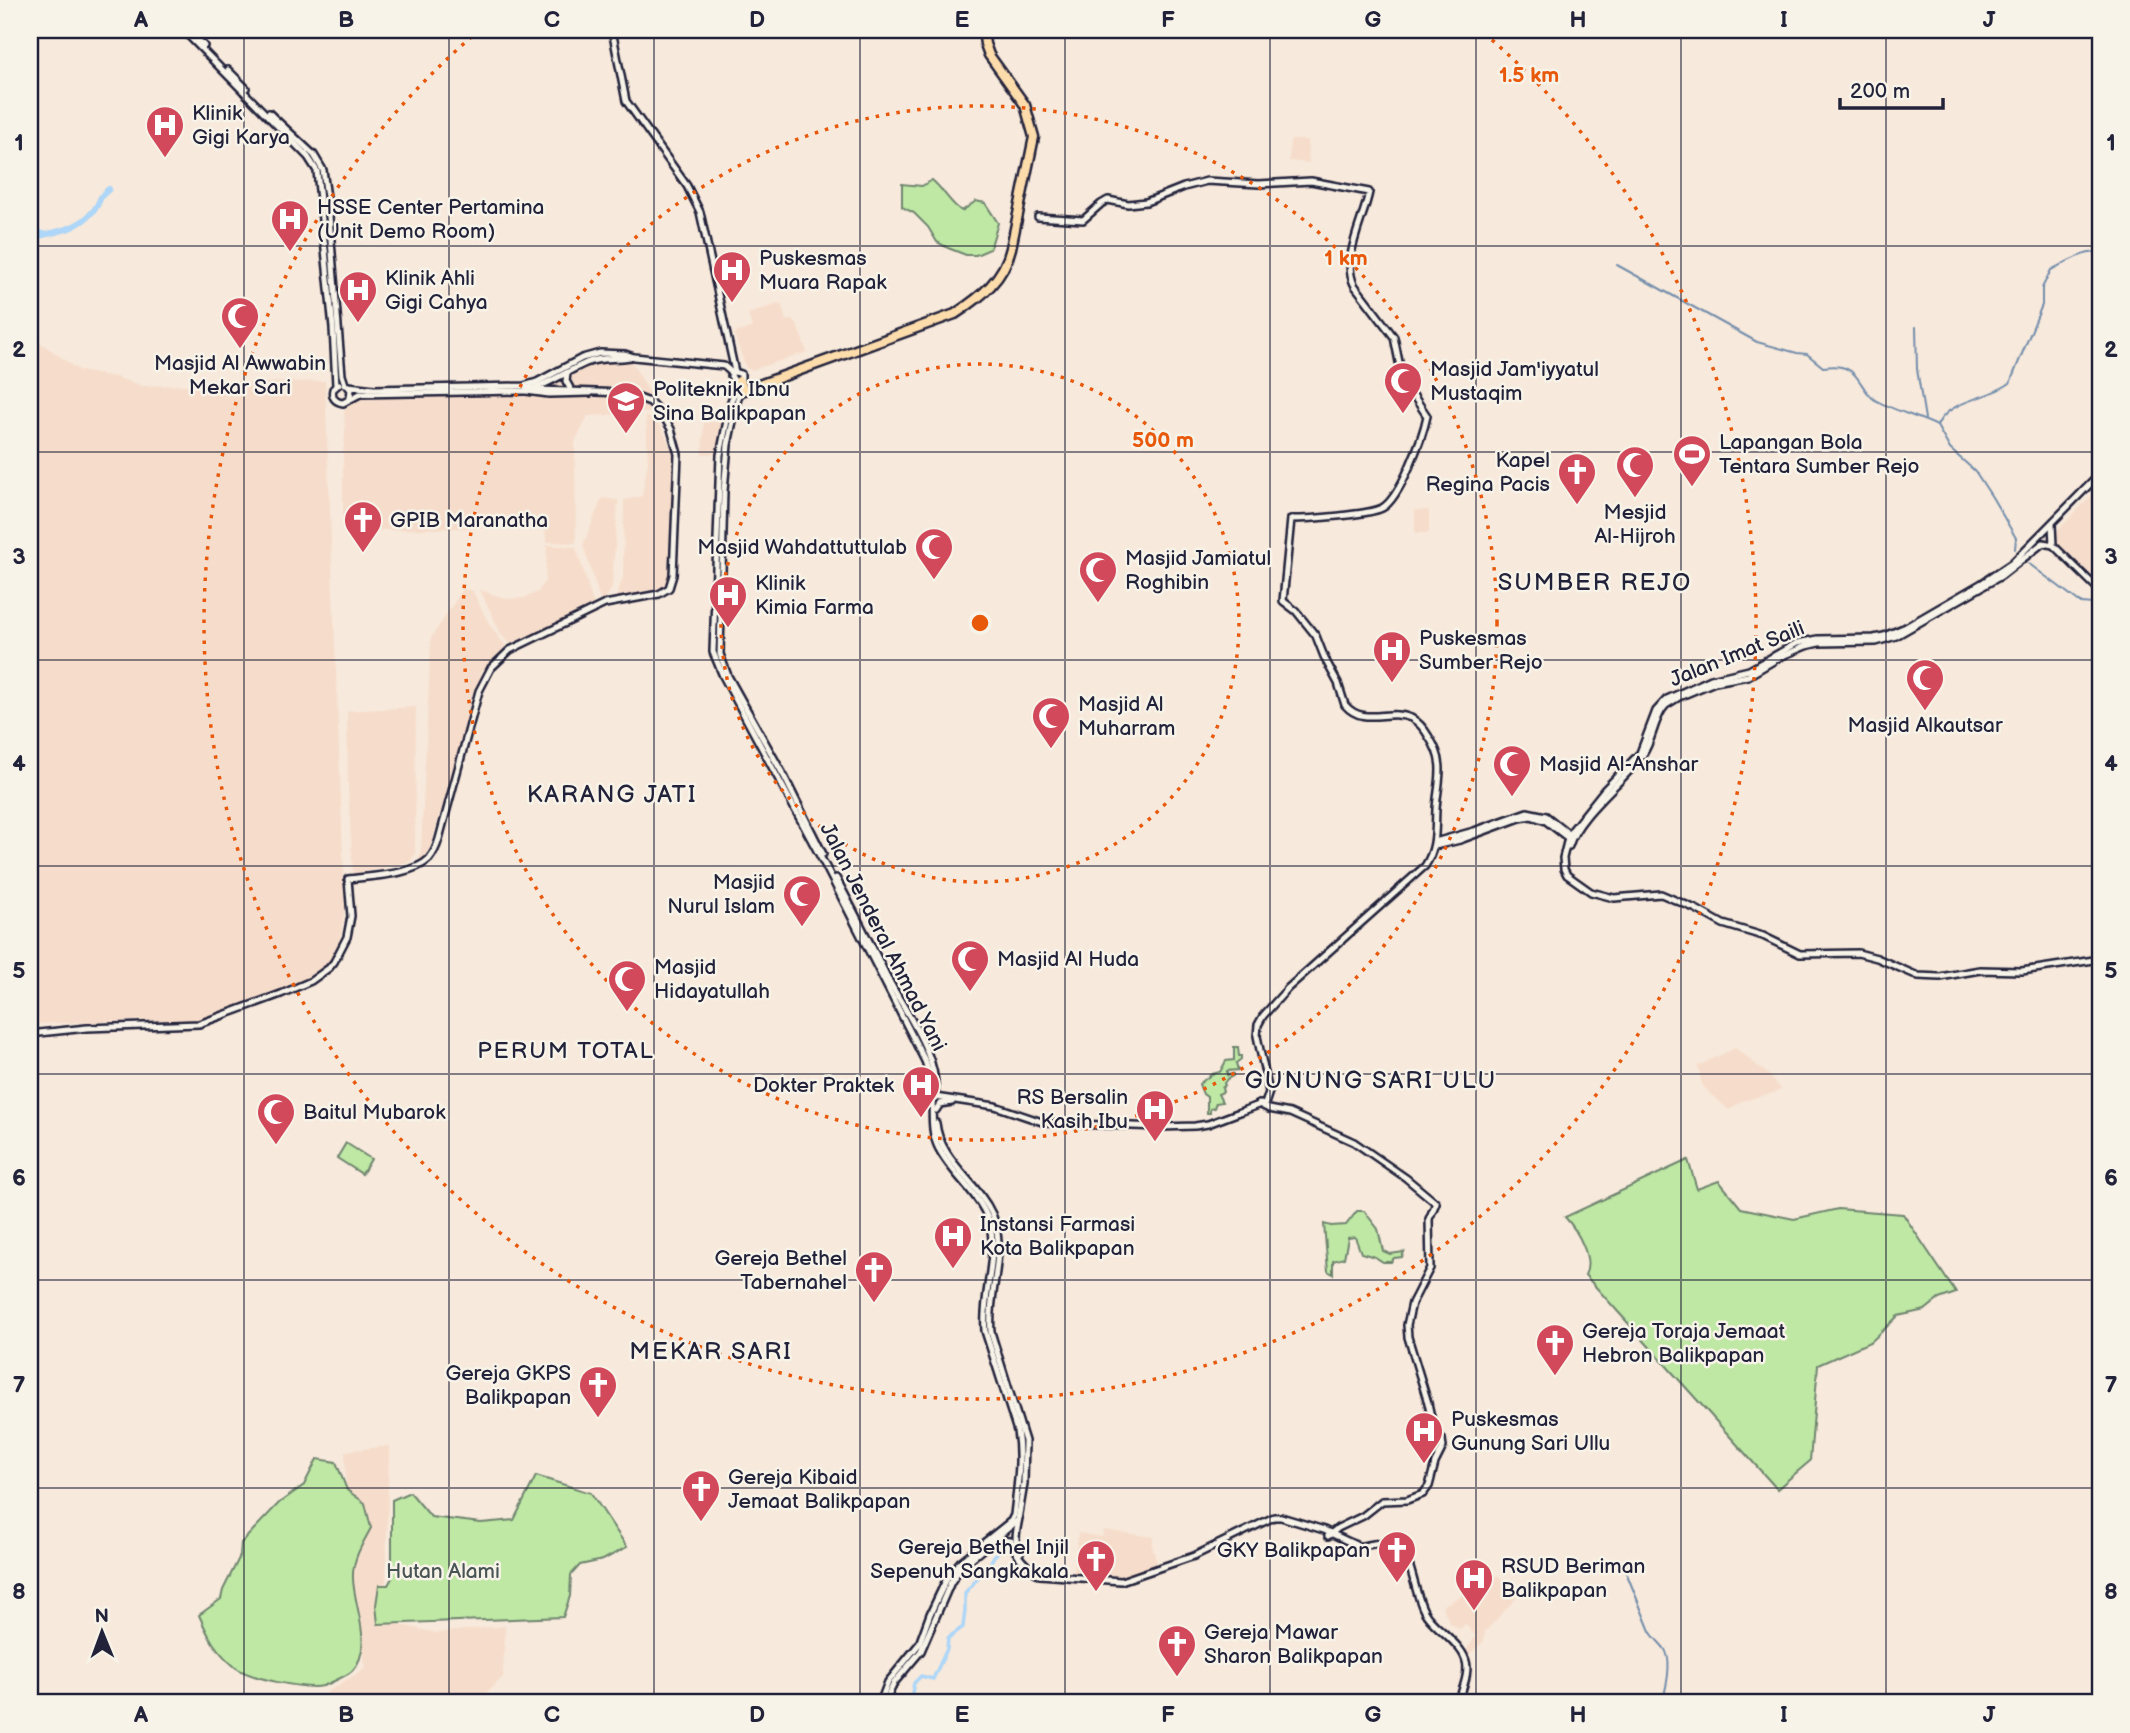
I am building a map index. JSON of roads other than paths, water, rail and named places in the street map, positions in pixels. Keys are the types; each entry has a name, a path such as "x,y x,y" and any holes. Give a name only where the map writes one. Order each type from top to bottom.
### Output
{"highway":[{"path":"738,379 955,314 976,301 999,277 1009,259 1034,136 1025,105 989,55 981,30"},
{"path":"738,379 753,381 951,311 981,291 995,275 1005,257 1030,146 1030,135 1016,93"}],"main road":[{"path":"30,1035 87,1028 199,1024 281,995 311,981 334,962 347,937 351,916 348,879 408,870 422,864 433,854 479,691 486,673 497,660 510,650 605,604 657,594 670,586 673,575 677,445 671,429 654,406 641,397 625,393 527,389 360,394 345,402 336,401 332,393 336,385 326,269 324,175 318,160 183,30"},
{"path":"189,30 251,96"},
{"name":"Jalan Jenderal Ahmad Yani","path":"612,30 625,101 687,186 700,212 738,379 739,395 728,445 725,477 718,642 720,653 728,676 784,776 923,1044 937,1089 936,1124 939,1141 985,1203 992,1214 996,1229 998,1255 989,1315 991,1332 1025,1441 1020,1515 1010,1534"},
{"path":"1038,217 1083,220 1108,200 1128,204 1146,202 1208,181 1259,184 1311,181 1369,192 1352,255 1351,277 1394,337 1401,372 1409,389 1424,409 1426,423 1413,460 1382,508 1291,520 1283,601 1296,611 1316,636 1348,709 1361,715 1412,718 1429,736 1440,758 1441,770 1435,844 1429,860"},
{"path":"325,204 342,375 351,390 350,397"},
{"path":"527,389 580,359 596,354 625,354 634,357"},
{"path":"527,389 587,362 601,358 634,357 724,366 738,379 732,396"},
{"path":"567,373 566,380 571,390"},
{"name":"Jalan Jenderal Ahmad Yani","path":"738,379 720,455 713,652 723,676 827,869 925,1060 932,1087 933,1133 943,1157 986,1215 991,1232 992,1258 984,1316 985,1331 1019,1442 1019,1466 1011,1524"},
{"path":"336,385 374,389 473,390"},
{"path":"527,389 549,394 593,392"},
{"path":"2024,556 2100,474"},
{"path":"2050,544 2052,523"},
{"path":"2012,566 2040,544 2050,544 2100,590"},
{"name":"Jalan Imat Saili","path":"1730,677 1749,670 1802,641 1884,636 2012,566"},
{"name":"Jalan Imat Saili","path":"2012,566 1978,590 1891,638 1873,642 1819,643 1806,646 1780,657 1753,674 1702,682 1663,702 1656,711 1640,753 1604,790 1570,835 1563,862 1564,869 1567,875 1591,892 1614,898 1661,894 1723,924 1769,939 1800,954 1858,953 1877,958 1918,976 1940,977 1980,970 2022,971 2100,958"},
{"path":"1435,844 1527,812 1541,814 1570,835"},
{"path":"1435,830 1450,840"},
{"path":"936,1110 940,1104 947,1101 994,1109 1044,1126 1186,1129 1211,1126 1262,1104 1268,1097 1268,1090 1257,1036 1258,1025 1267,1011 1288,988 1418,874 1450,840"},
{"path":"935,1097 995,1106 1045,1123 1139,1127 1198,1126 1262,1104 1298,1116 1354,1142 1406,1178 1436,1203 1429,1219 1430,1268 1412,1303 1407,1322 1409,1340 1426,1399 1429,1425 1439,1439 1440,1452 1429,1486 1423,1494 1407,1500 1382,1501 1331,1536"},
{"path":"885,1703 894,1683 921,1651 948,1577 960,1562 1020,1515"},
{"path":"1011,1524 1013,1548 1032,1571 1049,1577 1121,1581 1194,1556 1274,1517 1316,1528 1360,1547 1389,1542 1398,1544 1402,1548 1425,1612 1434,1625 1457,1645 1466,1657 1468,1666 1458,1703"},
{"path":"996,1533 1010,1534"},
{"path":"880,1703 888,1682 919,1644 930,1614 961,1567 995,1541 1010,1534"},
{"path":"1010,1534 1027,1566"},
{"path":"995,1541 1011,1541"}],"waterway":[{"path":"30,238 73,227 88,217 109,189"},
{"path":"30,229 43,234"},
{"path":"2015,549 2016,538 1992,497 1975,471 1950,449 1937,426 1950,410 2010,383 2042,305 2042,288 2051,270 2082,255 2100,253"},
{"path":"1617,265 1757,342 1807,354 1823,367 1837,366 1850,370 1875,400 1937,426"},
{"path":"1916,327 1917,369 1925,419"},
{"path":"2028,563 2081,603 2094,604 2100,608"},
{"path":"910,1703 914,1683 921,1676 933,1679 947,1649 948,1638 963,1627 965,1593 1004,1547"},
{"path":"1628,1561 1626,1572 1650,1631 1667,1653 1668,1675 1662,1703"}],"place":[{"name":"Klinik Gigi Karya","path":"165,159"},
{"name":"HSSE Center Pertamina (Unit Demo Room)","path":"290,253"},
{"name":"Puskesmas Muara Rapak","path":"732,304"},
{"name":"Klinik Ahli Gigi Cahya","path":"358,324"},
{"name":"Masjid Al Awwabin Mekar Sari","path":"240,350"},
{"name":"Masjid Jam'iyyatul Mustaqim","path":"1403,415"},
{"name":"Politeknik Ibnu Sina Balikpapan","path":"626,435"},
{"name":"Lapangan Bola Tentara Sumber Rejo","path":"1692,488"},
{"name":"Mesjid Al-Hijroh","path":"1635,499"},
{"name":"Kapel Regina Pacis","path":"1577,506"},
{"name":"GPIB Maranatha","path":"363,554"},
{"name":"Masjid Wahdattuttulab","path":"934,581"},
{"name":"Masjid Jamiatul Roghibin","path":"1098,604"},
{"name":"Klinik Kimia Farma","path":"728,629"},
{"name":"Puskesmas Sumber Rejo","path":"1392,684"},
{"name":"Masjid Alkautsar","path":"1925,712"},
{"name":"Masjid Al Muharram","path":"1051,750"},
{"name":"Masjid Al-Anshar","path":"1512,798"},
{"name":"Masjid Nurul Islam","path":"802,928"},
{"name":"Masjid Al Huda","path":"970,993"},
{"name":"Masjid Hidayatullah","path":"627,1013"},
{"name":"Dokter Praktek","path":"921,1119"},
{"name":"RS Bersalin Kasih Ibu","path":"1155,1143"},
{"name":"Baitul Mubarok","path":"276,1146"},
{"name":"Instansi Farmasi Kota Balikpapan","path":"953,1270"},
{"name":"Gereja Bethel Tabernahel","path":"874,1304"},
{"name":"Gereja Toraja Jemaat Hebron Balikpapan","path":"1555,1377"},
{"name":"Gereja GKPS Balikpapan","path":"598,1419"},
{"name":"Puskesmas Gunung Sari Ullu","path":"1424,1465"},
{"name":"Gereja Kibaid Jemaat Balikpapan","path":"701,1523"},
{"name":"GKY Balikpapan","path":"1397,1584"},
{"name":"Gereja Bethel Injil Sepenuh Sangkakala","path":"1096,1593"},
{"name":"RSUD Beriman Balikpapan","path":"1474,1612"},
{"name":"Gereja Mawar Sharon Balikpapan","path":"1177,1678"}],"district":[{"name":"SUMBER REJO","path":"1595,582"},
{"name":"KARANG JATI","path":"612,794"},
{"name":"PERUM TOTAL","path":"566,1051"},
{"name":"GUNUNG SARI ULU","path":"1371,1080"},
{"name":"MEKAR SARI","path":"711,1351"}],"park label":[{"name":"Hutan Alami","path":"443,1571"}]}
